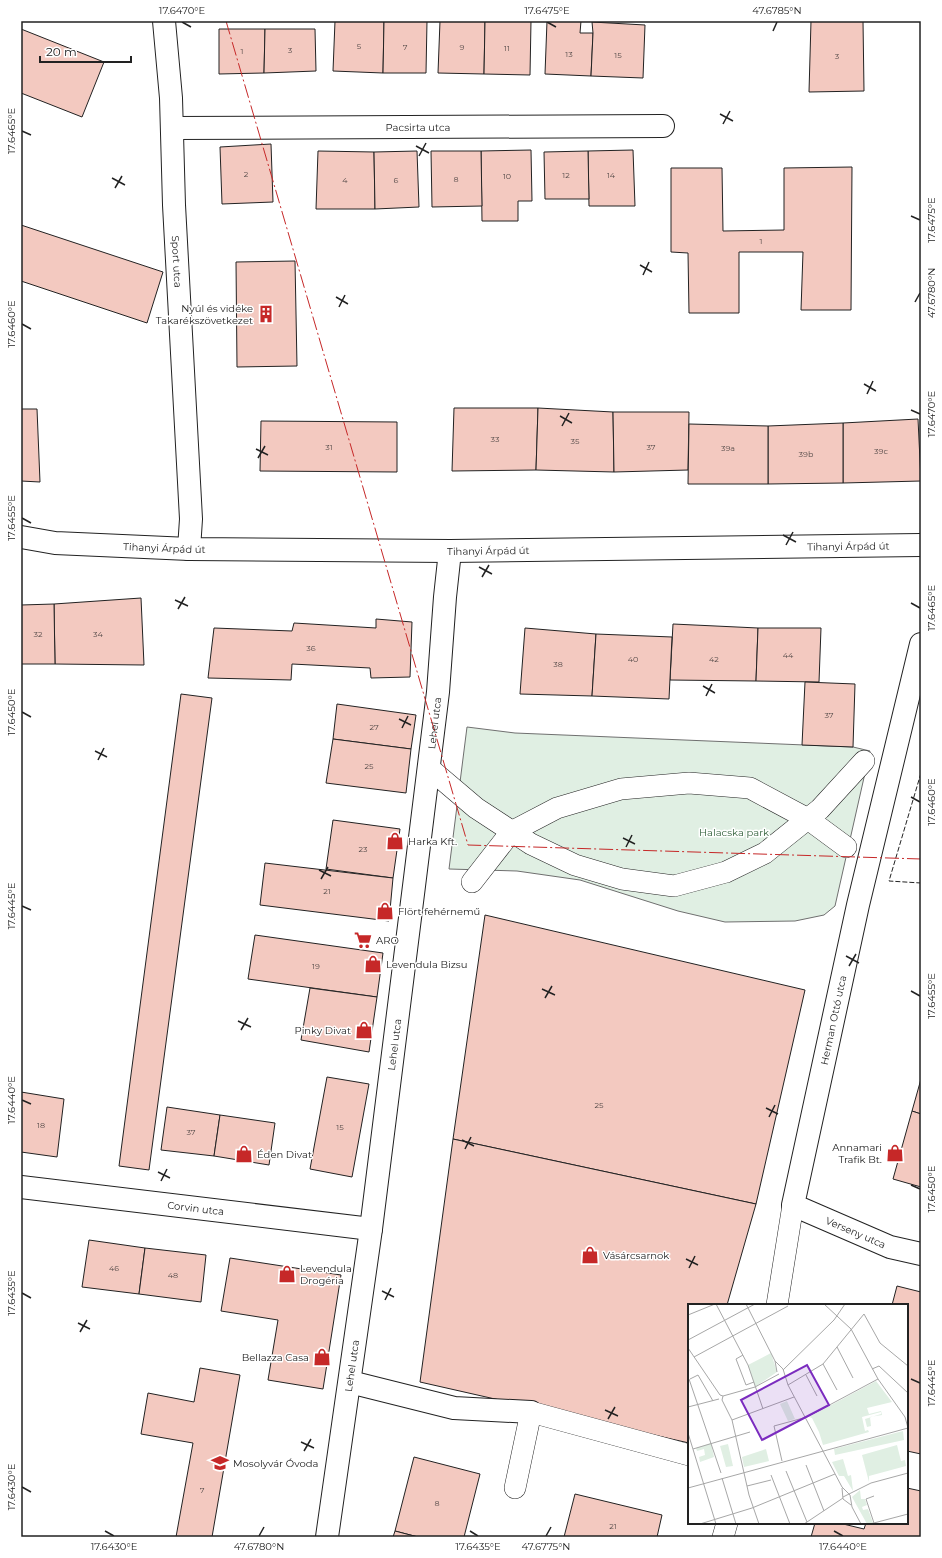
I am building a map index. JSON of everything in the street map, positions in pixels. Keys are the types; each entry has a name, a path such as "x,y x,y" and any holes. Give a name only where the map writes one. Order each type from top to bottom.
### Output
{"street":[{"name":"Sport utca","path":"164,21 172,128 174,205 191,519 189,549"},
{"name":"Pacsirta utca","path":"172,128 663,126"},
{"name":"Tihanyi Árpád út","path":"21,537 55,543"},
{"name":"Tihanyi Árpád út","path":"21,545 55,543 189,549 450,551 921,544"},
{"name":"Lehel utca","path":"327,1537 371,1229 438,692 450,551"},
{"name":"Herman Ottó utca","path":"777,1304 793,1205 858,905 921,644"},
{"path":"428,768 476,808 531,844 575,865 622,879 674,886 726,872 765,853 820,809 864,761"},
{"path":"472,882 511,832 557,808 621,789 689,783 750,788 808,819 846,847"},
{"name":"Corvin utca","path":"21,1187 371,1229"},
{"name":"Verseny utca","path":"793,1205 890,1247 921,1254"},
{"path":"350,1382 454,1408 531,1412 688,1455"},
{"path":"515,1488 531,1412"},
{"path":"723,1537 727,1524"}],"green space":[{"name":"Halacska park","path":"467,727 515,733 853,747 870,751 835,906 824,915 795,921 725,922 678,911 580,880 517,871 449,869"}],"building":[{"path":"335,21 384,21 383,73 333,71"},
{"path":"384,21 427,21 426,73 383,73"},
{"path":"440,21 485,21 484,74 438,73"},
{"path":"485,21 531,21 530,75 484,74"},
{"path":"547,21 581,21 580,33 593,33 591,76 545,74"},
{"path":"811,21 863,21 864,91 809,92"},
{"path":"592,22 645,25 643,78 591,76 593,33"},
{"path":"21,29 104,62 82,117 21,93"},
{"path":"219,29 265,29 264,73 219,74"},
{"path":"265,29 315,29 316,71 264,73"},
{"path":"271,144 273,202 222,204 220,147"},
{"path":"531,150 532,201 518,201 518,221 482,221 481,151"},
{"path":"633,150 635,206 589,206 588,151"},
{"path":"318,151 374,152 375,209 316,209"},
{"path":"417,151 419,207 375,209 374,152"},
{"path":"431,151 481,151 482,206 432,207"},
{"path":"588,151 589,199 545,199 544,152"},
{"path":"852,167 851,310 801,310 803,252 739,252 739,313 689,313 688,253 671,252 671,168 722,168 723,231 784,230 784,168"},
{"path":"21,225 163,272 147,323 21,281"},
{"name":"Nyúl és vidéke Takarékszövetkezet","path":"295,261 297,366 237,367 236,262"},
{"path":"454,408 538,408 536,470 452,471"},
{"path":"538,408 613,412 614,472 536,470"},
{"path":"21,409 37,409 40,482 21,481"},
{"path":"613,412 689,412 688,470 614,472"},
{"path":"918,419 921,481 843,483 843,423"},
{"path":"261,421 397,422 397,472 260,471"},
{"path":"843,423 843,483 768,484 768,426"},
{"path":"689,424 768,426 768,484 688,484"},
{"path":"141,598 144,665 55,664 54,604"},
{"path":"54,604 55,664 21,664 21,605"},
{"path":"376,619 412,622 410,677 371,678 370,668 292,664 291,680 208,678 214,628 292,631 294,623 376,628"},
{"path":"673,624 758,628 756,681 670,680"},
{"path":"525,628 596,634 592,696 520,694"},
{"path":"758,628 821,628 819,682 756,681"},
{"path":"596,634 672,637 669,699 592,696"},
{"path":"805,682 855,684 853,747 802,745"},
{"path":"181,694 212,698 149,1170 119,1166"},
{"path":"337,704 416,715 411,749 333,739"},
{"path":"333,739 411,749 406,793 326,783"},
{"path":"333,820 400,829 393,878 326,869"},
{"path":"265,863 393,878 389,921 260,905"},
{"path":"485,915 805,990 756,1204 453,1139"},
{"path":"255,935 383,953 377,997 248,979"},
{"path":"310,988 377,997 369,1052 301,1040"},
{"path":"327,1077 369,1084 352,1177 310,1169"},
{"path":"921,1079 921,1114 912,1111"},
{"path":"21,1092 64,1099 57,1157 21,1152"},
{"path":"167,1107 220,1115 214,1156 161,1150"},
{"path":"912,1111 921,1114 921,1187 893,1179"},
{"path":"220,1115 275,1123 269,1165 214,1156"},
{"name":"Vásárcsarnok","path":"453,1139 756,1204 727,1304 688,1304 688,1443 420,1382"},
{"path":"89,1240 145,1248 139,1294 82,1287"},
{"path":"145,1248 206,1255 201,1302 139,1294"},
{"path":"230,1258 341,1275 323,1389 268,1380 278,1320 221,1311"},
{"path":"897,1286 921,1292 921,1454 908,1451 908,1304 892,1304"},
{"name":"Mosolyvár Óvoda","path":"200,1368 240,1375 212,1537 176,1537 193,1443 141,1434 148,1393 194,1402"},
{"path":"414,1457 480,1474 464,1537 418,1537 395,1531"},
{"path":"908,1488 921,1491 921,1537 811,1537 815,1524 843,1524 864,1529 866,1524 908,1524"},
{"path":"575,1494 662,1515 657,1537 564,1537"},
{"path":"395,1531 418,1537 393,1537"}],"fence":[{"path":"921,773 889,881 921,883"}],"power":[{"path":"226,21 468,845 921,859"}],"place":[{"name":"Nyúl és vidéke Takarékszövetkezet","path":"266,314"},
{"name":"Harka Kft.","path":"395,841"},
{"name":"Flört fehérnemű","path":"385,911"},
{"name":"ARO","path":"363,940"},
{"name":"Levendula Bizsu","path":"373,964"},
{"name":"Pinky Divat","path":"364,1030"},
{"name":"Annamari Trafik Bt.","path":"895,1153"},
{"name":"Éden Divat","path":"244,1154"},
{"name":"Vásárcsarnok","path":"590,1255"},
{"name":"Levendula Drogéria","path":"287,1274"},
{"name":"Bellazza Casa","path":"322,1357"},
{"name":"Mosolyvár Óvoda","path":"220,1463"}]}
